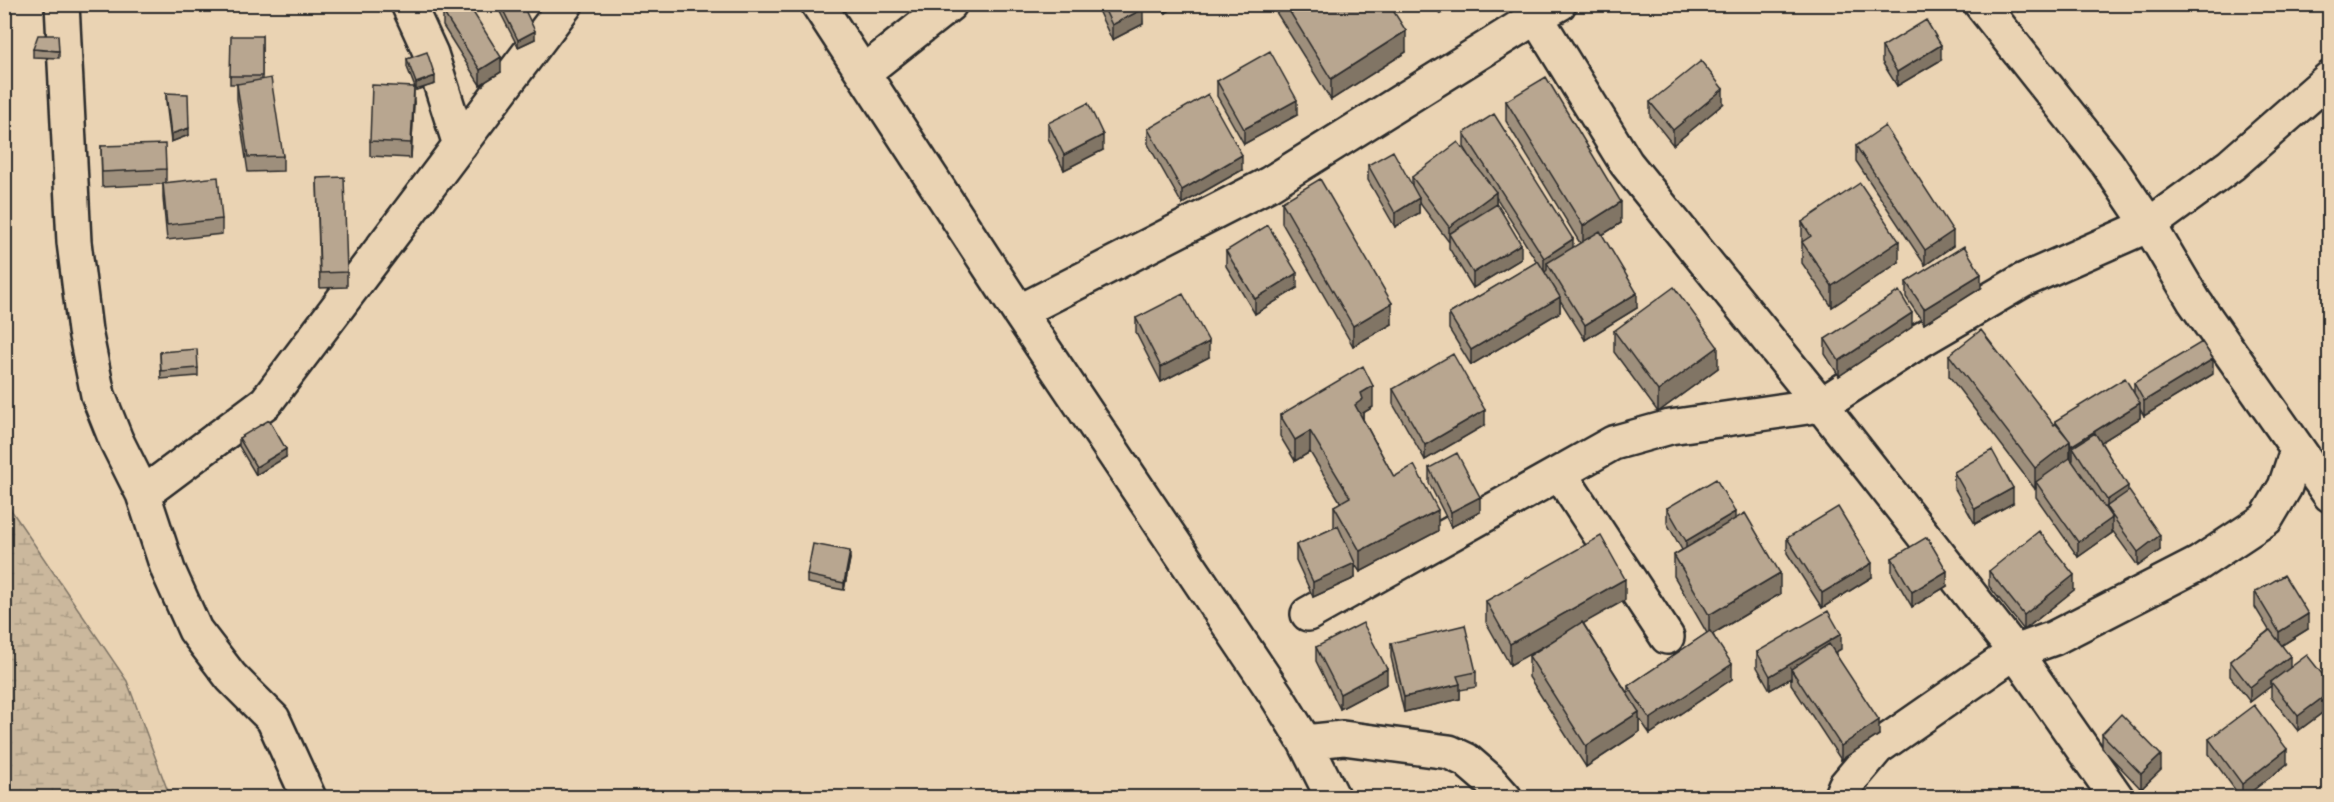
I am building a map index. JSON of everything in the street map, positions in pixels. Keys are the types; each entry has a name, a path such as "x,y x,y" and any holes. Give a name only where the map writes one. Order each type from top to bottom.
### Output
{"street":[{"path":"62,4 74,232 86,331 98,395 116,440 143,494 168,570 195,630 231,677 273,719 309,798"},
{"path":"408,4 431,54 460,145"},
{"path":"143,494 267,402 566,4"},
{"path":"818,4 1019,312 1252,659 1305,742 1333,798"},
{"path":"863,73 950,4"},
{"path":"1981,4 2107,163 2149,225 2194,302 2330,495"},
{"path":"1019,312 1269,184 1541,9 1626,163 1821,405 2015,652 2117,798"},
{"path":"1308,614 1613,443 1659,430 1821,405 1921,340 2022,281 2149,225 2231,165 2330,78"},
{"path":"1840,798 1845,786 1877,748 2015,652 2054,638 2198,564 2266,519 2285,486 2297,450"},
{"path":"1560,474 1667,637"},
{"path":"1305,742 1343,738 1449,752 1466,760 1488,778 1505,798"}],"green space":[{"path":"5,501 127,681 170,797 5,797"}],"building":[{"path":"455,4 468,4 501,57 480,70 443,12"},
{"path":"500,4 522,4 535,31 518,40"},
{"path":"1102,4 1141,4 1143,9 1112,25"},
{"path":"1285,4 1389,4 1406,31 1331,79"},
{"path":"1926,20 1941,45 1897,72 1882,47"},
{"path":"38,35 58,35 59,51 33,49"},
{"path":"231,36 262,36 262,76 230,76"},
{"path":"1270,51 1297,100 1244,129 1217,81"},
{"path":"427,52 435,76 416,83 407,59"},
{"path":"1701,61 1723,89 1673,130 1650,102"},
{"path":"1546,77 1621,202 1583,226 1506,101"},
{"path":"271,78 283,156 248,157 237,84"},
{"path":"372,85 414,87 411,143 370,141"},
{"path":"166,93 188,94 189,128 171,134"},
{"path":"1208,94 1242,155 1182,190 1148,129"},
{"path":"1088,103 1103,135 1064,155 1048,123"},
{"path":"1494,114 1573,239 1544,258 1464,133"},
{"path":"1885,126 1953,231 1925,250 1856,146"},
{"path":"1458,142 1496,192 1449,227 1412,177"},
{"path":"165,144 166,169 102,172 101,146"},
{"path":"1393,151 1419,198 1395,213 1368,165"},
{"path":"218,177 222,219 167,225 163,183"},
{"path":"344,177 347,272 320,273 317,178"},
{"path":"1320,179 1392,303 1353,326 1282,202"},
{"path":"1860,183 1899,241 1832,286 1802,242 1811,236 1802,222"},
{"path":"1497,204 1521,244 1473,273 1449,234"},
{"path":"1268,225 1297,273 1255,299 1226,251"},
{"path":"1600,231 1637,293 1585,325 1547,263"},
{"path":"1964,246 1981,274 1924,309 1906,282"},
{"path":"1538,261 1560,297 1471,350 1449,314"},
{"path":"1674,287 1718,347 1658,391 1614,331"},
{"path":"1899,291 1912,313 1839,361 1825,339"},
{"path":"1183,294 1209,342 1161,367 1136,318"},
{"path":"1981,330 2054,425 2056,424 2070,441 2035,468 1949,355"},
{"path":"2202,342 2213,359 2144,401 2134,383"},
{"path":"197,349 198,368 161,371 160,352"},
{"path":"1453,354 1485,410 1425,445 1393,389"},
{"path":"1363,366 1373,386 1361,393 1363,399 1355,405 1394,477 1414,465 1438,510 1360,551 1334,506 1350,497 1310,431 1295,440 1280,415"},
{"path":"2125,378 2140,403 2071,446 2070,441 2055,421"},
{"path":"269,420 286,449 256,467 239,438"},
{"path":"2095,433 2128,486 2107,500 2073,447"},
{"path":"1992,450 2013,488 1975,509 1954,472"},
{"path":"1457,453 1480,497 1451,512 1429,468"},
{"path":"2070,458 2112,518 2078,542 2036,482"},
{"path":"1716,479 1735,512 1686,541 1667,508"},
{"path":"2129,491 2160,535 2138,552 2106,507"},
{"path":"1838,507 1872,563 1822,593 1787,538"},
{"path":"1745,513 1780,573 1709,615 1674,555"},
{"path":"1338,526 1355,563 1313,582 1296,545"},
{"path":"2039,531 2074,575 2024,615 1989,571"},
{"path":"1601,536 1625,579 1510,644 1486,601"},
{"path":"1927,537 1947,571 1912,592 1892,558"},
{"path":"813,544 850,551 844,583 807,575"},
{"path":"2284,575 2308,614 2279,632 2255,592"},
{"path":"1828,611 1841,634 1770,676 1757,652"},
{"path":"1582,622 1639,712 1586,746 1529,656"},
{"path":"1363,623 1387,669 1340,694 1316,647"},
{"path":"1465,625 1476,672 1457,676 1460,684 1404,697 1391,643"},
{"path":"2270,630 2290,656 2250,687 2230,661"},
{"path":"1710,631 1732,664 1650,719 1628,686"},
{"path":"1829,644 1879,720 1841,746 1791,669"},
{"path":"2307,655 2330,684 2330,692 2298,716 2271,682"},
{"path":"2254,705 2287,749 2242,784 2209,739"},
{"path":"2121,714 2161,755 2141,774 2102,734"}]}
